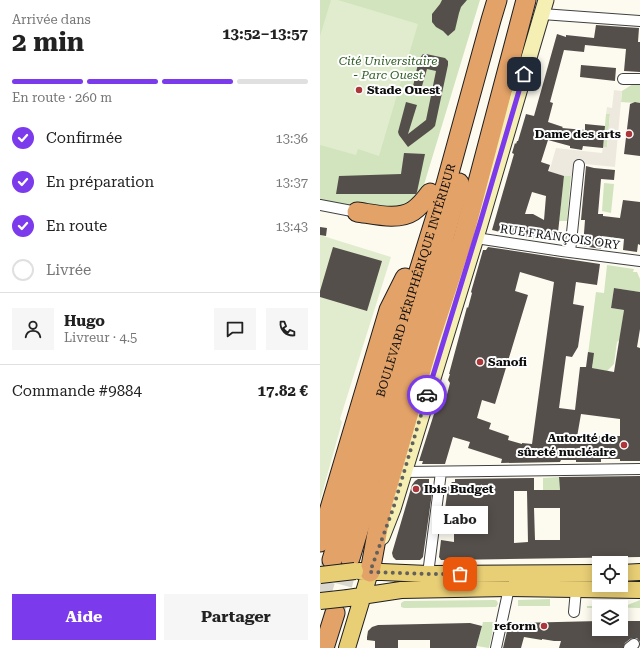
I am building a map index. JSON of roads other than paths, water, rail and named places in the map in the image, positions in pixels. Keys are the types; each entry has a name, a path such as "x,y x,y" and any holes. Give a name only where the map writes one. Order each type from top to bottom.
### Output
{"highway":[{"path":"384,384 405,278 484,0"},
{"name":"BOULEVARD PÉRIPHÉRIQUE INTÉRIEUR","path":"352,565 384,384 446,184 497,0"},
{"path":"352,565 429,293 509,0"},
{"path":"352,565 382,506 430,339 463,239 526,0"},
{"path":"429,293 448,251 499,105"},
{"path":"357,212 385,216 406,214 412,212 422,204 430,193"},
{"path":"320,542 389,310 405,278"},
{"path":"324,648 335,613"}],"main road":[{"path":"346,648 355,597 352,565 393,509 403,472 476,238 544,7"},
{"path":"320,575 352,565 428,574 592,573"},
{"path":"628,573 640,572"},
{"path":"628,583 640,583"},
{"path":"576,590 592,585"},
{"path":"320,601 402,590 509,588 640,590"}],"street":[{"path":"544,7 640,21"},
{"path":"623,80 640,79"},
{"path":"570,252 579,165"},
{"path":"324,206 357,212"},
{"name":"RUE FRANÇOIS ORY","path":"476,238 640,261"},
{"path":"403,472 640,469"},
{"path":"428,574 441,472"},
{"path":"496,648 509,588"},
{"path":"574,612 576,590"}],"tunnel":[{"path":"335,613 350,558"},
{"path":"320,599 332,560"}],"place":[{"name":"Stade Ouest","path":"359,90"},
{"name":"Dame des arts","path":"629,134"},
{"name":"Sanofi","path":"480,362"},
{"name":"Autorité de sûreté nucléaire","path":"624,445"},
{"name":"Ibis Budget","path":"416,489"},
{"name":"Labo","path":"460,574"},
{"name":"reform","path":"544,626"}],"park label":[{"name":"Cité Universitaire - Parc Ouest","path":"388,68"}]}
